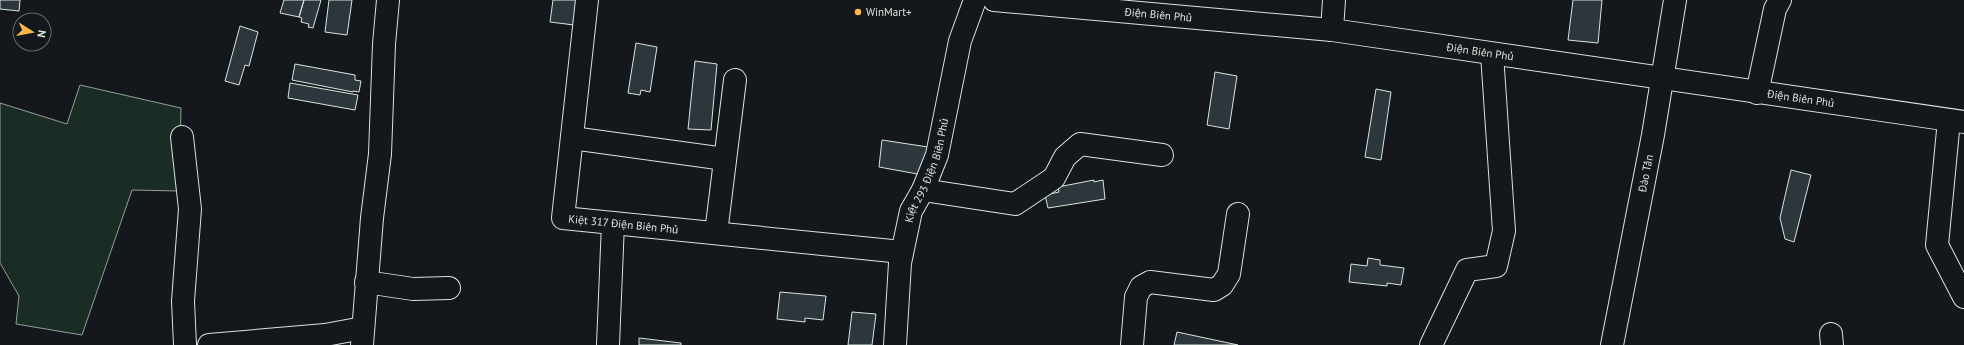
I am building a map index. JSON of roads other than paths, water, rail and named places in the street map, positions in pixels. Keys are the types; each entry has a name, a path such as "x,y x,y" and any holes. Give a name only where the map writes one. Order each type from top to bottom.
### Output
{"street":[{"path":"209,345 325,335 363,337 366,282 380,154 384,44 388,0"},
{"name":"Kiệt 317 Điện Biên Phủ","path":"587,0 563,218 902,252"},
{"name":"Kiệt 293 Điện Biên Phủ","path":"894,345 900,263 911,211 923,190 937,155 960,41 975,0"},
{"name":"Điện Biên Phủ","path":"994,0 1332,30 1663,80 1956,121"},
{"path":"1332,30 1334,0"},
{"name":"Đào Tấn","path":"1612,345 1663,80 1675,0"},
{"path":"1757,93 1775,9 1780,0"},
{"path":"1431,345 1467,270 1496,266 1504,231 1492,54"},
{"path":"716,233 735,80"},
{"path":"1956,121 1937,244 1964,297"},
{"path":"182,137 190,209 183,301 185,345"},
{"path":"572,138 725,159"},
{"path":"923,190 1015,204 1054,178 1065,157 1080,144 1162,155"},
{"path":"1132,345 1136,297 1141,287 1150,282 1214,290 1222,285 1229,274 1238,214"},
{"path":"608,345 613,223"},
{"path":"366,282 413,289 449,288"}],"place":[{"name":"WinMart+","path":"858,12"}]}
